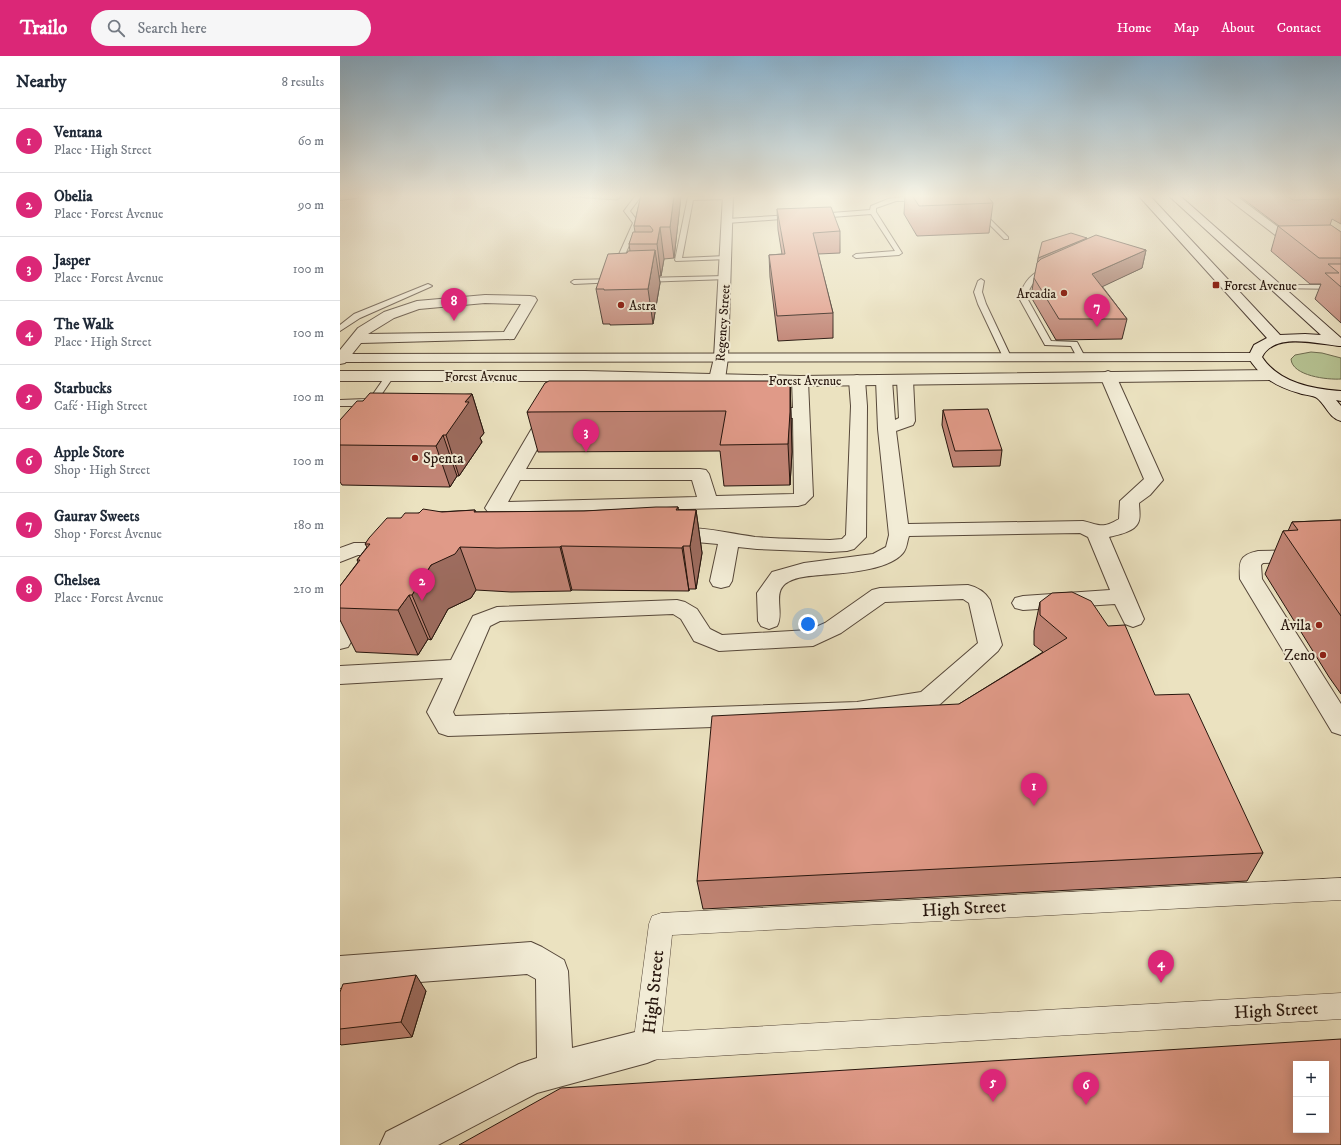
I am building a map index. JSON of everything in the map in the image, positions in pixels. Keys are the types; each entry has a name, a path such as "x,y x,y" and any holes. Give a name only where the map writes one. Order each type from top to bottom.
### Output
{"street":[{"name":"Regency Street","path":"717,379 721,358 726,246"},
{"path":"1190,246 1277,340"},
{"path":"1229,246 1339,342"},
{"path":"340,359 363,331 389,315 417,305 485,299 530,300 509,336 357,339"},
{"path":"1339,342 1304,338 1277,340 1260,346 1256,351 1255,357 1263,369 1270,375 1292,386 1341,396"},
{"path":"1033,357 1038,379"},
{"name":"Forest Avenue","path":"340,359 1255,357"},
{"path":"494,376 508,358"},
{"name":"Forest Avenue","path":"340,376 585,376 800,381 1270,375"},
{"path":"574,393 585,376"},
{"path":"898,530 1083,527 1097,533 1117,530 1129,522 1130,501 1154,480 1108,376"},
{"path":"650,535 698,535 757,543 830,546 847,545 856,537 859,406 857,380"},
{"path":"769,622 768,593 780,577 804,570 880,560 895,550 898,530 884,380"},
{"path":"888,429 907,421 905,380"},
{"path":"562,411 553,413 546,418 495,508 798,500 804,496 800,381"},
{"path":"1321,393 1341,416"},
{"path":"745,412 801,413"},
{"path":"515,475 700,474 708,502"},
{"path":"1097,533 1133,619"},
{"path":"721,580 729,539"},
{"path":"340,556 354,549 385,549 391,557 340,641"},
{"path":"1341,555 1258,557 1250,563 1251,579 1341,725"},
{"path":"968,592 979,600 990,645 928,700 857,712 448,726 440,712 459,668 481,621 497,614 677,607 689,614 702,635 719,643 813,638 833,628 880,595 968,592"},
{"path":"1023,603 1123,596"},
{"path":"340,675 459,668"},
{"name":"High Street","path":"1341,889 661,924 647,1046 1341,1006"},
{"path":"340,972 531,958 552,971 555,1070"},
{"path":"399,1145 532,1077 647,1046"}],"lane":[{"path":"626,246 619,261 633,261"},
{"path":"681,246 678,260 726,258"},
{"path":"856,256 899,253 895,246"},
{"path":"1055,266 1035,275 1026,286 1023,298 1048,343 1074,344 1081,357"},
{"path":"637,280 725,278"},
{"path":"574,282 621,281"},
{"path":"981,281 978,292 982,304 1007,357"},
{"path":"340,329 356,316 428,286"},
{"path":"1275,287 1341,287"},
{"path":"340,403 366,402 374,399 390,376"},
{"path":"357,411 366,402"}],"green space":[{"path":"1311,352 1341,358 1341,379 1328,379 1312,376 1297,369 1293,365 1291,359 1295,355"}],"building":[{"path":"784,246 816,246 833,313 777,316 769,255 785,254"},
{"path":"1041,246 1068,246 1038,258"},
{"path":"1071,246 1132,246 1146,250 1092,274 1127,319 1059,319 1034,278 1037,263 1041,259"},
{"path":"1303,246 1341,246 1341,258 1319,258"},
{"path":"655,250 648,289 596,289 608,254 627,253 628,251"},
{"path":"1328,264 1341,264 1341,287 1325,273 1339,273"},
{"path":"549,381 790,381 788,444 720,445 726,411 527,412 545,383"},
{"path":"370,393 472,394 465,402 469,402 446,435 443,435 436,446 340,445 340,420 357,401 363,401"},
{"path":"988,409 1002,450 955,451 943,410"},
{"path":"678,507 676,510 696,510 690,546 683,546 682,548 561,546 497,548 460,547 455,554 431,565 412,595 409,595 398,610 340,608 340,586 360,560 357,560 370,544 365,544 369,538 387,518 401,518 405,513 419,513 423,509 442,512 475,510 474,512 584,511"},
{"path":"1341,520 1341,616 1283,531 1298,530 1292,522"},
{"path":"1072,592 1091,601 1108,626 1125,625 1155,695 1189,694 1263,853 697,881 712,716 959,704 1067,638 1040,615 1040,602 1052,593"},
{"path":"416,975 401,1022 340,1029 340,992 343,984"},
{"path":"1341,1039 1341,1145 459,1145 561,1088"}],"place":[{"name":"Forest Avenue","path":"1216,285"},
{"name":"Arcadia","path":"1064,293"},
{"name":"Astra","path":"621,305"},
{"name":"Chelsea","path":"454,321"},
{"name":"Gaurav Sweets","path":"1097,327"},
{"name":"Jasper","path":"586,452"},
{"name":"Spenta","path":"415,458"},
{"name":"Obelia","path":"422,601"},
{"name":"Avila","path":"1319,625"},
{"name":"Zeno","path":"1323,655"},
{"name":"Ventana","path":"1034,806"},
{"name":"The Walk","path":"1161,983"},
{"name":"Starbucks","path":"993,1102"},
{"name":"Apple Store","path":"1086,1105"}]}
